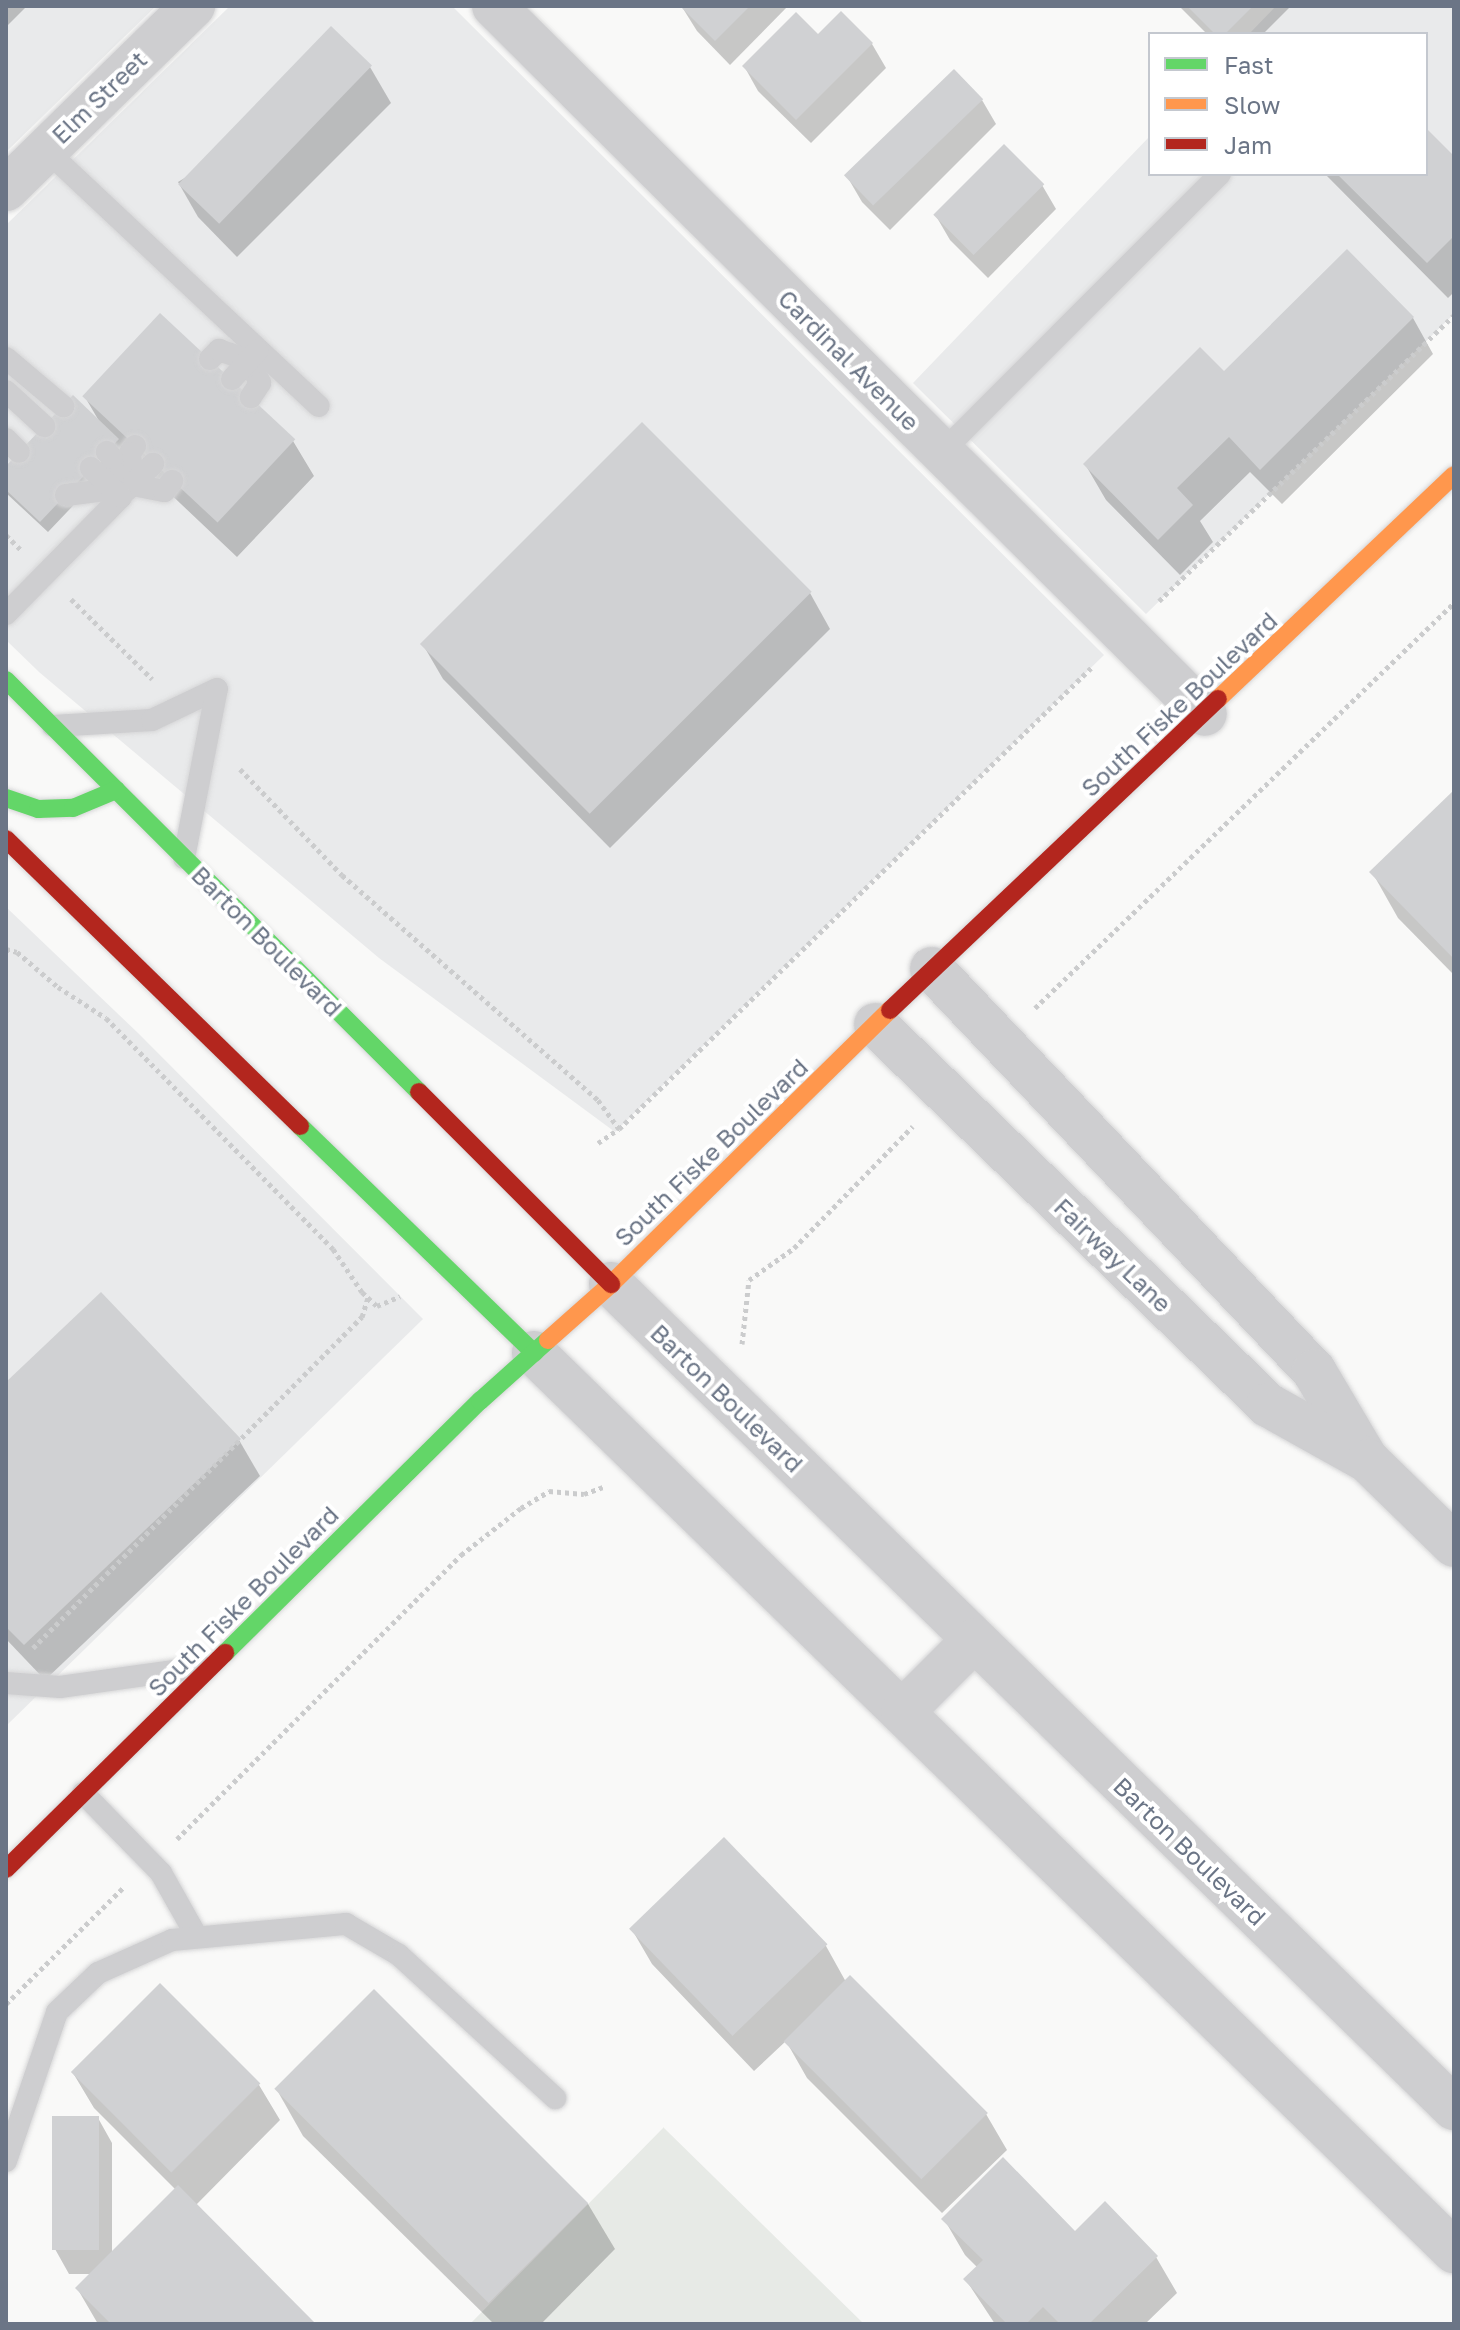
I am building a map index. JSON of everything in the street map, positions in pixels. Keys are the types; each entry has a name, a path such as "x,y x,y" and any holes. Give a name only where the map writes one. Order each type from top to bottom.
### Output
{"main road":[{"name":"South Fiske Boulevard","path":"6,1869 480,1401 611,1284 932,969 1205,714 1454,475"},
{"name":"Barton Boulevard","path":"6,680 611,1284"},
{"path":"6,798 38,809 73,808 116,790"},
{"path":"6,839 534,1353"}],"street":[{"name":"Elm Street","path":"6,189 193,6"},
{"name":"Cardinal Avenue","path":"494,6 1205,714"},
{"name":"Fairway Lane","path":"932,969 1314,1371 1368,1461 1454,1545"},
{"name":"Fairway Lane","path":"876,1025 1268,1405 1368,1461"},
{"name":"Barton Boulevard","path":"611,1284 1454,2108"},
{"path":"534,1353 1454,2251"},
{"path":"903,1711 974,1640"}],"lane":[{"path":"46,150 253,355 319,406"},
{"path":"942,452 1218,176"},
{"path":"210,359 219,350 253,355"},
{"path":"232,379 253,355"},
{"path":"251,397 260,383 253,355"},
{"path":"6,358 63,406"},
{"path":"6,391 44,426"},
{"path":"122,490 130,453 135,446"},
{"path":"107,452 112,458 122,490"},
{"path":"6,614 122,490 153,464"},
{"path":"91,468 122,490"},
{"path":"66,495 122,490 164,491 172,481"},
{"path":"52,726 152,720 217,689 184,858"},
{"path":"6,1683 60,1687 212,1665"},
{"path":"83,1793 161,1873 197,1937"},
{"path":"6,2161 57,2012 98,1973 172,1940 197,1937 346,1924 399,1955 555,2098"}],"path":[{"path":"1156,603 1454,315"},
{"path":"75,602 180,706"},
{"path":"1025,1017 1454,603"},
{"path":"598,1143 619,1129 1093,666"},
{"path":"207,734 342,875 598,1100 619,1129"},
{"path":"6,949 17,952 58,987 106,1018 333,1249 377,1306 400,1296"},
{"path":"741,1359 749,1280 794,1248 917,1123"},
{"path":"28,1652 362,1317 368,1297"},
{"path":"176,1840 461,1555 521,1508 549,1491 584,1494 608,1485"},
{"path":"6,2004 123,1888"}],"shaded area":[{"path":"6,6 156,6 6,152"},
{"path":"230,6 452,6 1104,655 615,1132 379,958 39,672 6,640 6,225"},
{"path":"1276,6 1454,6 1454,314 1146,614 913,383 1148,138 1148,176 1428,176 1428,32 1251,32"},
{"path":"6,907 138,1033 423,1319 6,1726"},
{"path":"664,2128 864,2324 470,2324"}],"building":[{"path":"680,6 750,6 715,41"},
{"path":"1187,6 1253,6 1227,32 1213,32"},
{"path":"841,11 873,43 796,120 742,66 796,12 818,34"},
{"path":"331,26 372,66 219,224 178,184"},
{"path":"954,69 983,99 873,205 844,175"},
{"path":"1428,130 1454,156 1454,236 1427,263 1339,176 1428,176"},
{"path":"1004,144 1044,184 974,255 933,215"},
{"path":"1347,249 1414,317 1260,470 1229,437 1177,488 1193,505 1158,540 1083,464 1200,347 1224,371"},
{"path":"160,313 295,439 218,523 82,396"},
{"path":"73,395 119,439 40,522 6,490 6,466"},
{"path":"642,422 812,592 590,814 420,644"},
{"path":"1454,790 1454,959 1369,872"},
{"path":"101,1292 241,1439 24,1645 6,1627 6,1382"},
{"path":"724,1837 828,1944 733,2036 629,1929"},
{"path":"850,1975 988,2113 921,2179 784,2041"},
{"path":"160,1983 260,2083 171,2173 71,2072"},
{"path":"374,1989 588,2203 489,2303 274,2089"},
{"path":"52,2116 99,2116 99,2250 52,2250"},
{"path":"1003,2157 1075,2231 1105,2201 1158,2256 1089,2324 1060,2324 1043,2307 1026,2324 1007,2324 963,2279 983,2260 941,2219"},
{"path":"178,2185 316,2324 111,2324 75,2288"}],"traffic: fast":[{"path":"6,680 419,1092"},
{"path":"6,798 38,809 73,808 116,790"},
{"path":"300,1126 534,1353"},
{"path":"225,1653 480,1401 548,1340"}],"traffic: slow":[{"path":"1218,699 1454,475"},
{"path":"548,1340 611,1284 890,1010"}],"traffic: jam":[{"path":"890,1010 1218,699"},
{"path":"6,839 300,1126"},
{"path":"419,1092 611,1284"},
{"path":"6,1869 225,1653"}]}
